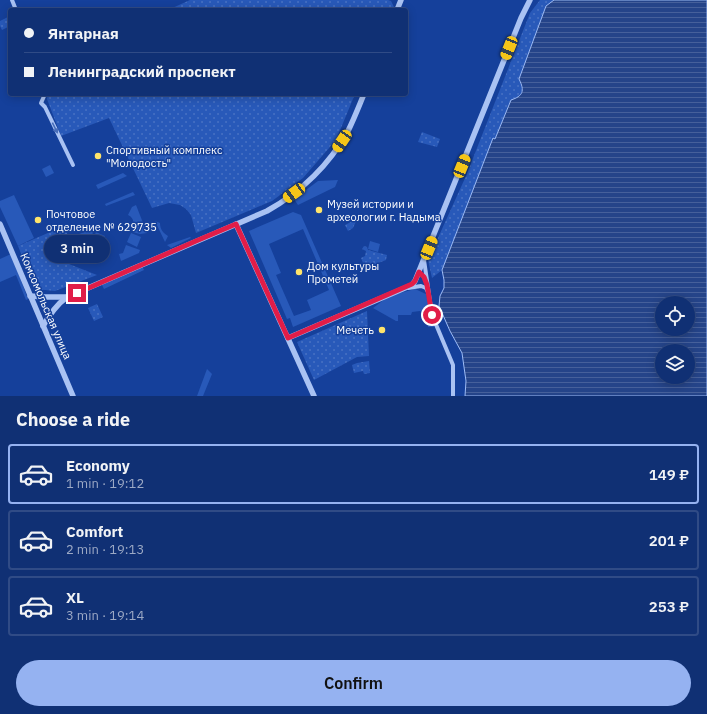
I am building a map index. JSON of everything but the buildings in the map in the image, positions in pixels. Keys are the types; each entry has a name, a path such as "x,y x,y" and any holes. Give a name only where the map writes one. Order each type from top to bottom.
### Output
{"street":[{"path":"288,338 414,283 530,0"},
{"path":"44,96 40,103 44,107 73,165"},
{"path":"43,326 60,302 67,297 267,211 281,203 304,186 334,153 352,122 363,96"},
{"name":"Комсомольская улица","path":"0,224 73,396"},
{"path":"236,224 314,396"},
{"path":"424,260 432,315 454,365 453,396"},
{"path":"419,272 424,277 427,285"},
{"path":"404,288 421,286 426,288 428,292"},
{"path":"30,296 67,297"}],"shaded area":[{"path":"190,0 388,0 391,1 394,7 394,8 172,8"},
{"path":"540,0 554,0 546,6 519,79 522,87 521,93 518,97 510,101 495,139 493,139 442,270 432,278 428,260 466,176 530,13"},
{"path":"554,0 707,0 707,396 465,396 466,381 462,353 439,306 440,296 444,288 442,270 493,138 495,139 511,100 518,97 522,92 519,79 546,6"},
{"path":"8,17 8,27 2,30 0,21"},
{"path":"48,96 354,96 336,140 303,178 272,201 196,233 191,215 180,205 169,203 152,208 109,118 61,136 47,99"},
{"path":"422,132 440,139 437,147 418,142"},
{"path":"50,165 54,173 46,177 42,169"},
{"path":"123,173 127,176 98,189 96,185"},
{"path":"338,180 335,187 298,205 294,199 318,181"},
{"path":"133,192 135,195 106,206 105,204"},
{"path":"14,195 34,238 18,246 0,207 0,201"},
{"path":"136,205 147,233 140,234 132,232 133,222 132,218 128,215 132,207"},
{"path":"293,212 301,215 341,306 293,327 290,318 287,319 249,231","holes":["303,229 329,290 307,300 311,310 294,316 276,275 281,273 269,244"]},
{"path":"357,219 353,228 348,231 345,225"},
{"path":"155,221 160,223 162,231 168,236 165,242"},
{"path":"64,226 76,255 69,264 97,275 55,291 35,289 18,246"},
{"path":"92,229 94,230 86,250 80,252 74,236"},
{"path":"96,232 105,236 102,244 89,249"},
{"path":"131,233 141,237 137,247 127,242"},
{"path":"190,237 191,238 171,248 167,245"},
{"path":"370,241 380,244 378,252 368,249"},
{"path":"126,245 140,250 139,253 121,261 119,254 123,253"},
{"path":"364,246 367,247 368,250 387,255 386,260 365,268 361,258 365,256 366,251 362,249"},
{"path":"11,254 28,299 26,300 16,275 0,282 0,259"},
{"path":"142,266 144,270 104,289 102,285"},
{"path":"415,289 426,294 434,327 428,327 428,320 424,313 420,311 412,312 411,315 398,315 398,321 396,321 373,308 389,296"},
{"path":"97,304 103,317 94,321 88,308"},
{"path":"367,311 369,356 357,357 314,380 297,342"},
{"path":"369,361 370,373 364,374 363,371 354,373 352,365"},
{"path":"207,369 212,374 203,396 197,396"}],"place":[{"name":"Спортивный комплекс \"Молодость\"","path":"98,156"},
{"name":"Музей истории и археологии г. Надыма","path":"319,210"},
{"name":"Почтовое отделение № 629735","path":"38,220"},
{"name":"Дом культуры Прометей","path":"299,272"},
{"name":"Мечеть","path":"382,330"}],"route":[{"path":"77,293 236,224 288,338 412,284 419,272 426,281 432,315"}]}
